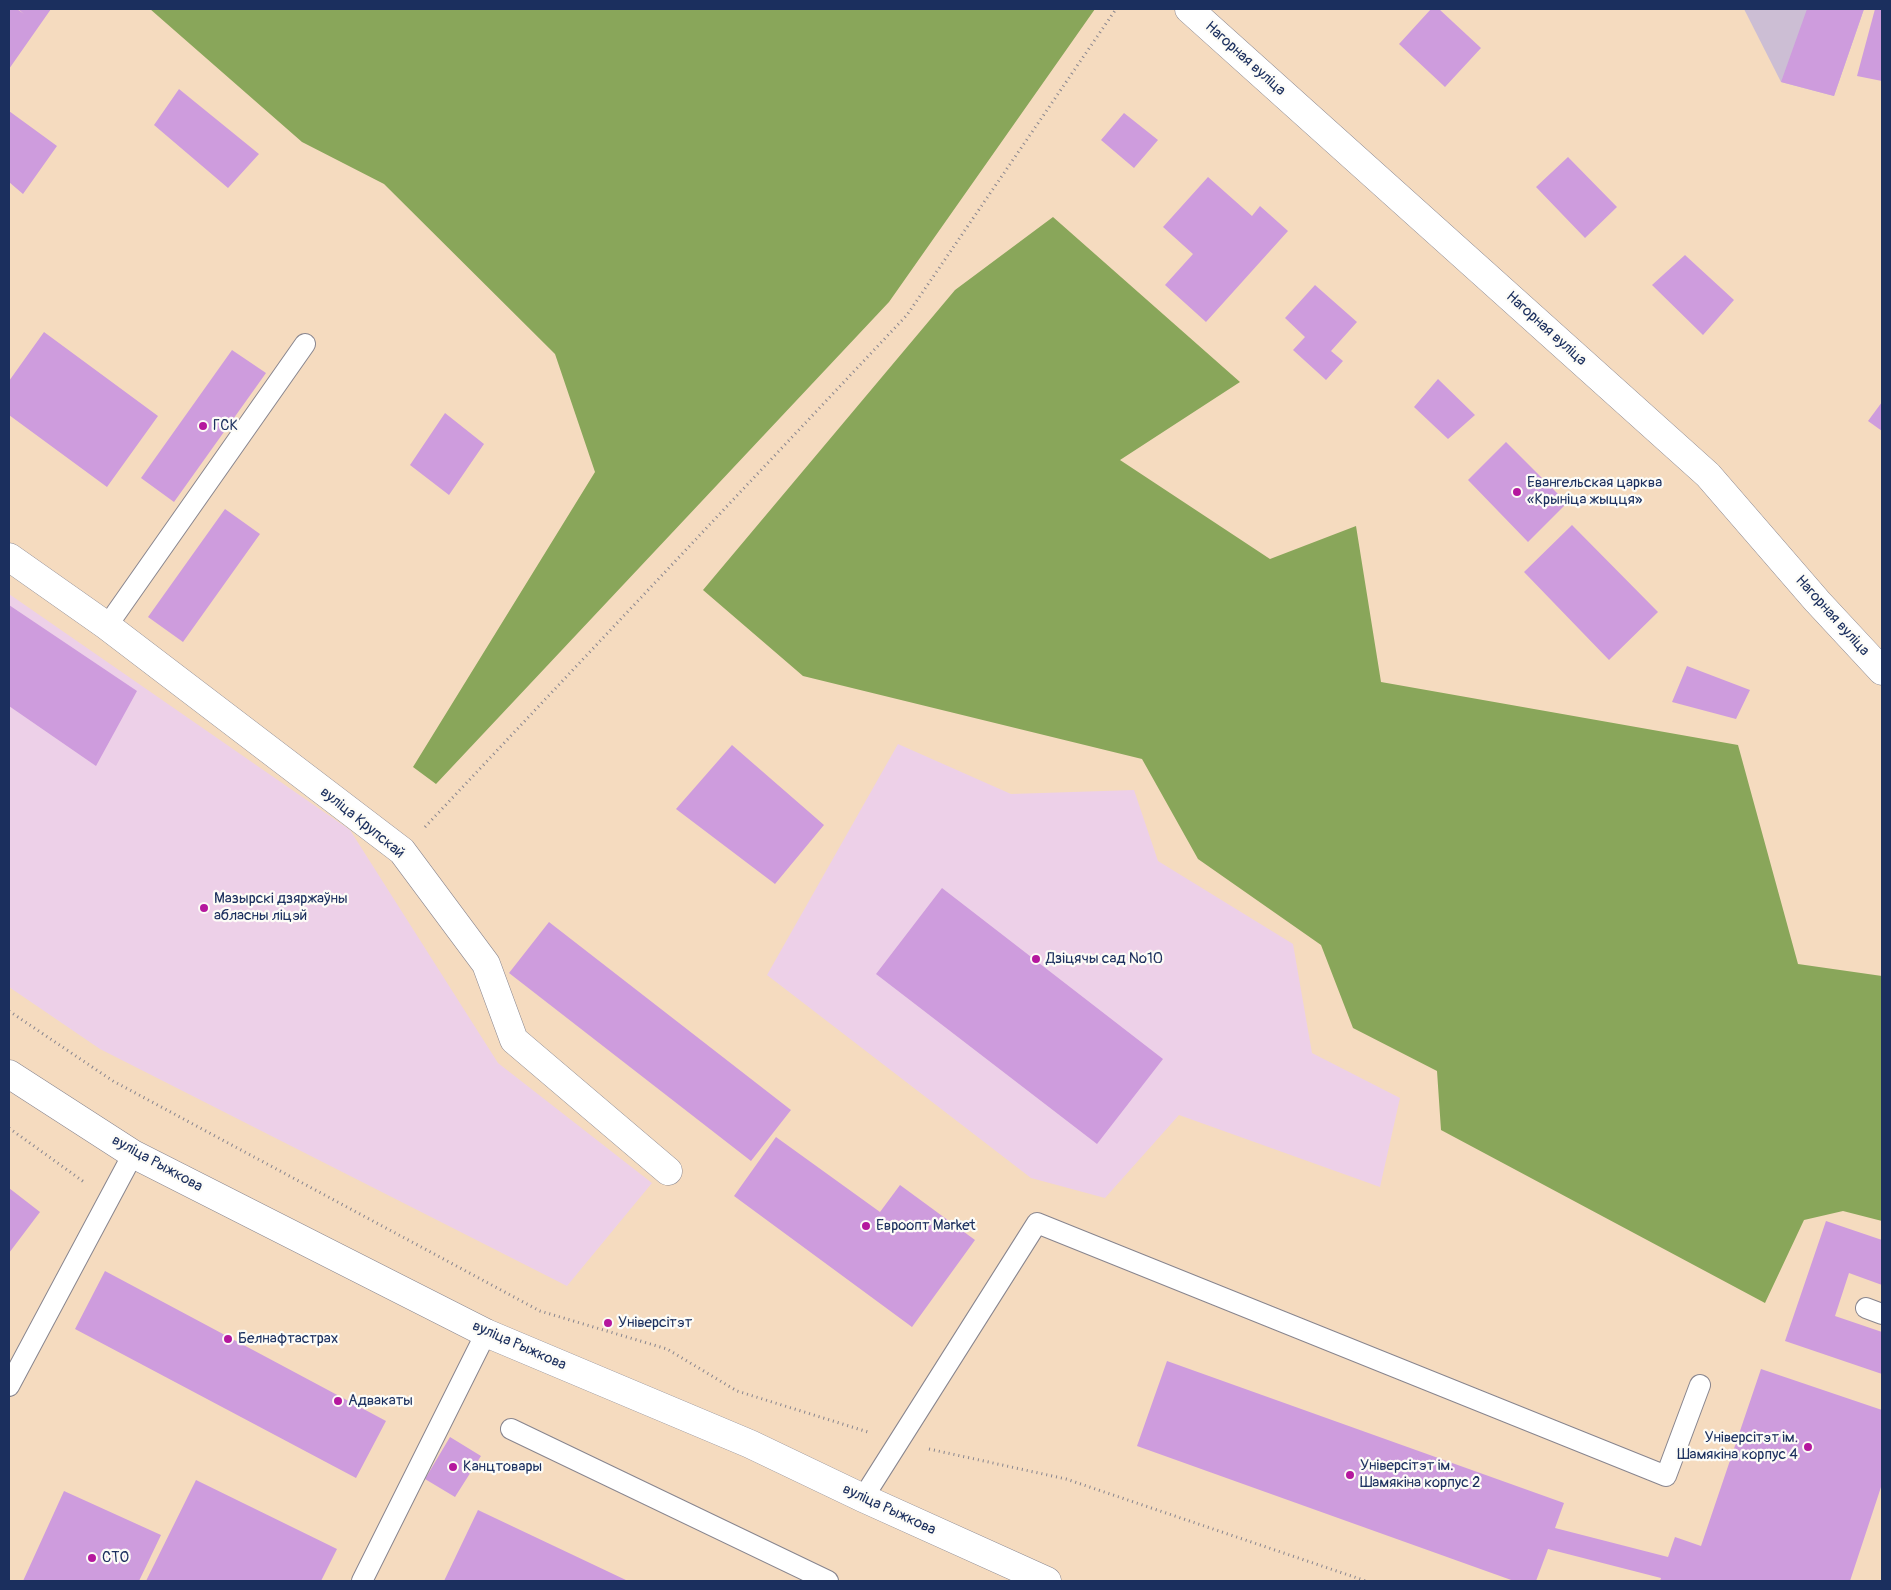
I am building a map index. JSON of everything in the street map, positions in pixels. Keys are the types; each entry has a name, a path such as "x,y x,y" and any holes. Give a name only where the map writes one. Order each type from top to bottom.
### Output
{"street":[{"name":"Нагорная вуліца","path":"1189,9 1708,475 1817,601 1882,671"},
{"name":"вуліца Крупскай","path":"9,557 106,626 402,851 486,964 514,1040 668,1170"},
{"name":"вуліца Рыжкова","path":"9,1074 134,1154 486,1333 750,1444 863,1498 1047,1581"}],"lane":[{"path":"106,626 305,344"},
{"path":"9,1386 134,1154"},
{"path":"863,1498 1037,1223 1666,1476 1700,1385"},
{"path":"362,1581 486,1333"},
{"path":"511,1429 828,1581"}],"path":[{"path":"402,851 907,314 1116,9"},
{"path":"9,1011 113,1081 540,1311 667,1348 737,1391 898,1442 1066,1479 1366,1581"},
{"path":"9,1128 109,1200"}],"shaded area":[{"path":"1744,9 1864,9 1834,96 1781,82"},
{"name":"Мазырскі дзяржаўны абласны ліцэй","path":"9,594 350,830 498,1063 652,1183 567,1286 100,1049 9,987"},
{"name":"Дзіцячы сад №10","path":"898,744 1011,794 1134,790 1158,861 1293,944 1312,1053 1400,1098 1380,1187 1179,1115 1105,1198 1031,1178 767,975"}],"green space":[{"path":"150,9 1095,9 889,302 436,784 413,767 595,472 555,354 384,184 302,142"},
{"path":"1053,217 1240,382 1120,460 1270,559 1356,526 1381,682 1738,745 1798,964 1882,976 1882,1221 1843,1211 1804,1220 1765,1303 1441,1130 1437,1071 1353,1028 1321,945 1198,859 1142,759 803,676 703,590 955,290"}],"building":[{"path":"9,9 17,9 24,14 18,9 51,9 9,69"},
{"path":"1431,9 1439,9 1481,48 1445,87 1399,44"},
{"path":"1807,9 1864,9 1834,96 1781,82"},
{"path":"1875,9 1882,9 1882,81 1857,76"},
{"path":"179,89 259,154 228,188 154,125"},
{"path":"9,111 57,146 23,194 9,182"},
{"path":"1124,113 1158,140 1134,168 1101,140"},
{"path":"1568,157 1617,207 1585,238 1536,187"},
{"path":"1208,177 1252,216 1260,206 1288,231 1206,322 1165,285 1193,254 1163,227"},
{"path":"1685,255 1734,300 1703,335 1652,285"},
{"path":"1315,285 1357,322 1331,351 1343,361 1326,380 1293,350 1305,337 1285,318"},
{"path":"44,332 158,416 107,487 9,415 9,381"},
{"name":"ГСК","path":"232,350 266,373 174,502 141,478"},
{"path":"1438,379 1475,415 1448,439 1414,407"},
{"path":"1882,402 1882,431 1868,421"},
{"path":"445,413 484,444 449,495 410,465"},
{"name":"Евангельская царква «Крыніца жыцця»","path":"1506,442 1567,503 1528,542 1468,480"},
{"path":"225,509 260,534 183,642 148,617"},
{"path":"1572,525 1658,612 1609,660 1524,572"},
{"path":"9,605 137,691 96,766 9,706"},
{"path":"1687,666 1750,690 1736,719 1672,702"},
{"path":"732,745 824,825 775,884 676,809"},
{"path":"942,888 1163,1059 1097,1144 876,974"},
{"path":"549,922 791,1110 751,1161 509,973"},
{"name":"Евроопт Market","path":"776,1137 880,1212 900,1185 975,1240 912,1327 734,1196"},
{"path":"9,1188 40,1212 9,1253"},
{"path":"1826,1221 1882,1240 1882,1285 1849,1273 1835,1316 1882,1332 1882,1374 1785,1341"},
{"path":"105,1271 386,1421 356,1478 75,1329"},
{"path":"1167,1361 1564,1503 1555,1528 1668,1557 1675,1537 1701,1546 1761,1369 1882,1410 1882,1484 1850,1581 1660,1581 1661,1578 1548,1549 1536,1581 1514,1581 1137,1446"},
{"name":"Канцтовары","path":"450,1437 481,1456 455,1497 425,1479"},
{"path":"196,1480 337,1549 321,1581 146,1581"},
{"name":"СТО","path":"64,1491 161,1535 139,1581 23,1581"},
{"path":"478,1510 628,1581 444,1581"}],"place":[{"name":"ГСК","path":"203,426"},
{"name":"Евангельская царква «Крыніца жыцця»","path":"1517,492"},
{"name":"Мазырскі дзяржаўны абласны ліцэй","path":"204,908"},
{"name":"Дзіцячы сад №10","path":"1036,959"},
{"name":"Евроопт Market","path":"866,1226"},
{"name":"Універсітэт","path":"608,1323"},
{"name":"Белнафтастрах","path":"228,1339"},
{"name":"Адвакаты","path":"338,1401"},
{"name":"Універсітэт ім. Шамякіна корпус 4","path":"1808,1447"},
{"name":"Канцтовары","path":"453,1467"},
{"name":"Універсітэт ім. Шамякіна корпус 2","path":"1350,1475"},
{"name":"СТО","path":"92,1558"}]}
